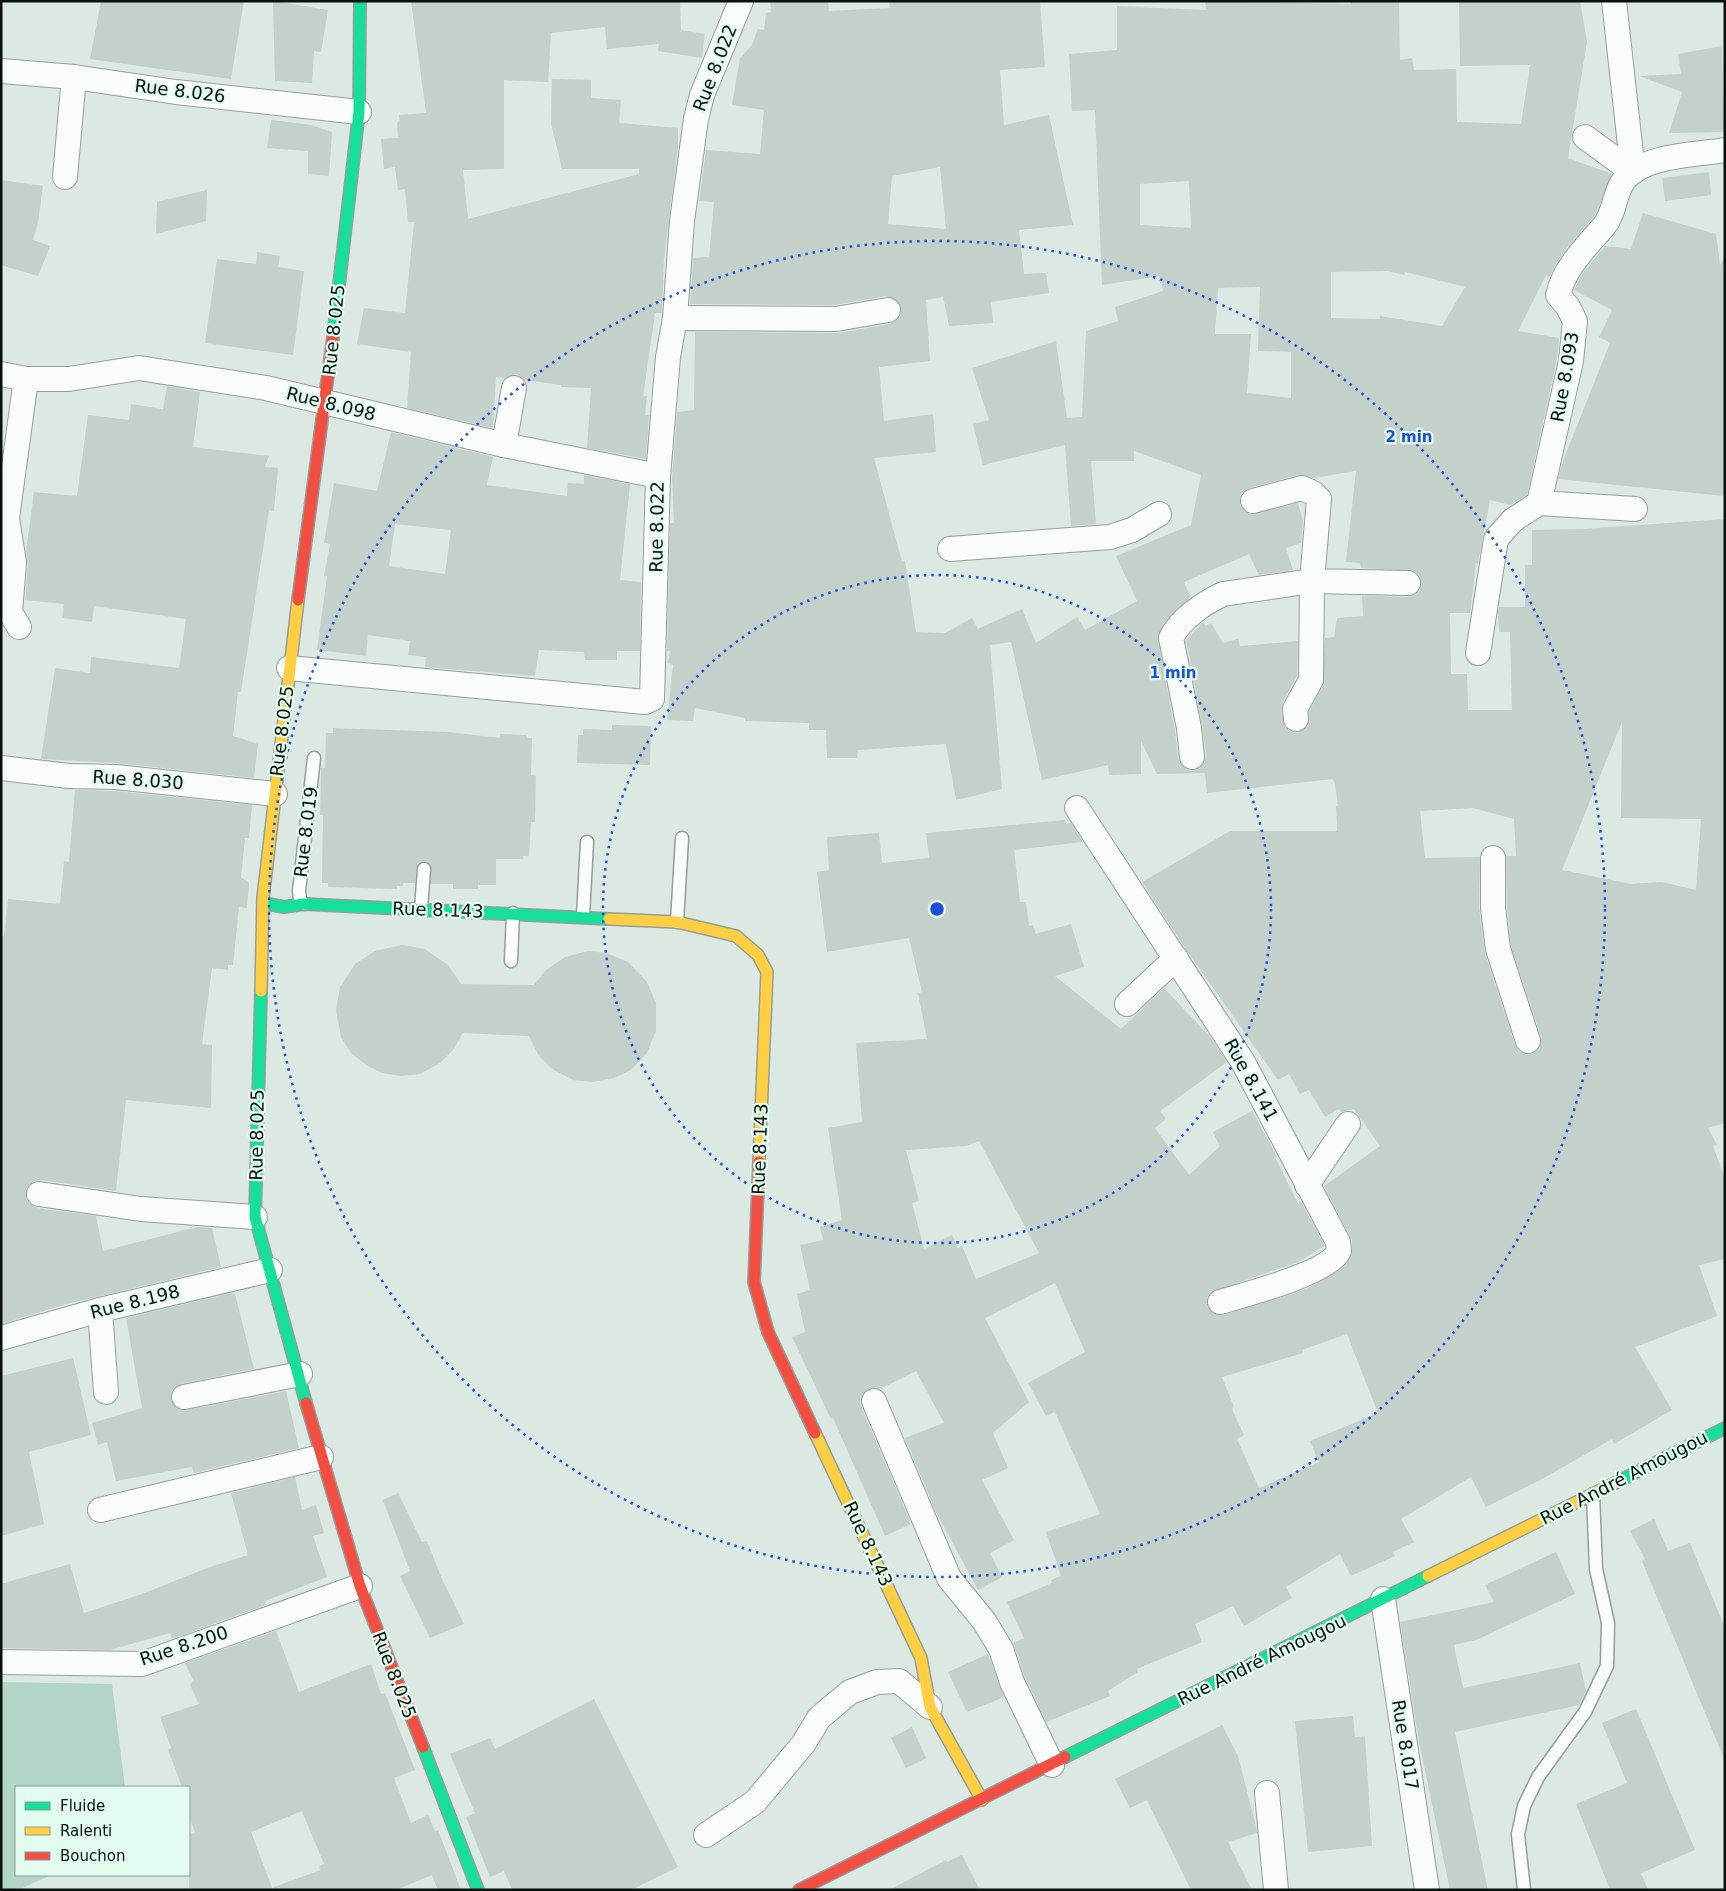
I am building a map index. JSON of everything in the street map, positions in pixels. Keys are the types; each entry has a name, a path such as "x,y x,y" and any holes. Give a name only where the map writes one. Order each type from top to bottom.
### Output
{"street":[{"name":"Rue 8.025","path":"360,1 359,112 326,403 289,668 262,903 256,1217 321,1457 360,1586 478,1890"},
{"name":"Rue 8.022","path":"289,668 649,701 653,696 658,476 668,357 675,318 682,221 696,119 702,95 742,1"},
{"path":"1614,1 1633,172"},
{"name":"Rue 8.026","path":"1,71 74,77 176,92 359,112"},
{"path":"66,177 74,77"},
{"path":"1585,137 1633,172"},
{"name":"Rue 8.093","path":"1539,503 1571,362 1575,321 1568,307 1558,295 1560,283 1579,255 1606,223 1623,181 1633,172 1656,160 1725,150"},
{"path":"675,318 836,319 888,310"},
{"name":"Rue 8.098","path":"1,374 26,379 69,379 139,368 266,388 504,445 658,476"},
{"path":"19,627 10,612 14,563 7,518 26,379"},
{"path":"504,445 514,388"},
{"path":"1253,501 1302,488 1313,493 1319,499 1312,581 1311,680 1296,709 1296,719"},
{"path":"1478,653 1496,540 1513,520 1539,503 1635,509"},
{"path":"950,549 1110,537 1132,530 1159,514"},
{"path":"1192,758 1189,728 1171,638 1175,631 1211,600 1223,594 1312,581 1408,583"},
{"name":"Rue 8.030","path":"1,768 69,776 116,777 275,794"},
{"name":"Rue 8.141","path":"1077,808 1243,1062 1338,1242 1337,1255 1333,1259 1279,1284 1220,1302"},
{"path":"1493,858 1492,908 1498,949 1528,1041"},
{"name":"Rue 8.143","path":"262,903 284,907 304,904 584,916 677,922 736,936 758,956 767,972 754,1282 760,1308 768,1332 921,1658 930,1707 982,1800"},
{"path":"1127,1004 1176,958"},
{"path":"1307,1185 1348,1124"},
{"path":"39,1194 141,1209 256,1217"},
{"name":"Rue 8.198","path":"1,1338 100,1310 270,1270"},
{"path":"100,1310 106,1392"},
{"path":"184,1397 300,1374"},
{"path":"874,1401 949,1578 984,1621 1001,1650 1012,1682 1052,1765"},
{"name":"Rue André Amougou","path":"799,1890 1725,1428"},
{"path":"100,1510 321,1457"},
{"name":"Rue 8.200","path":"1,1662 142,1664 360,1586"},
{"name":"Rue 8.017","path":"1383,1599 1427,1890"},
{"path":"706,1835 755,1802 804,1743 819,1718 850,1692 877,1682 899,1681 930,1707"},
{"path":"1267,1793 1276,1890"}],"lane":[{"name":"Rue 8.019","path":"304,904 300,900 299,891 314,758"},
{"path":"677,922 682,838"},
{"path":"584,916 587,842"},
{"path":"421,909 424,869"},
{"path":"511,961 513,913"},
{"path":"1524,1890 1518,1834 1524,1806 1538,1777 1585,1712 1607,1666 1608,1622 1596,1569 1593,1494"}],"green space":[{"path":"1,1682 112,1684 125,1786 15,1786 15,1876 49,1876 18,1890 1,1890"}],"building":[{"path":"101,1 244,1 231,79 90,59"},
{"path":"273,1 328,10 321,52 314,51 312,83 275,81"},
{"path":"411,1 680,1 681,30 705,34 702,58 658,51 659,44 607,49 605,27 551,33 548,82 504,80 504,169 463,170 468,219 639,174 639,169 562,169 551,123 552,79 591,80 591,98 621,100 619,123 678,128 678,147 664,259 662,313 655,313 643,396 647,396 645,415 649,415 646,459 587,448 591,388 561,387 561,385 525,380 516,374 505,378 496,377 493,428 407,408 411,352 357,344 364,308 405,313 414,222 408,222 405,189 398,190 395,167 384,169 381,139 398,138 397,123 400,121 399,115 426,113"},
{"path":"770,1 828,1 829,11 890,8 889,1 1040,1 1045,67 1000,70 1004,125 1049,115 1073,225 1019,230 1024,274 1046,273 1049,293 991,302 993,323 949,326 943,297 926,300 930,361 879,367 884,421 933,414 936,452 874,458 902,562 905,561 916,632 945,633 972,618 978,629 1022,609 1036,643 1077,617 1085,630 1137,601 1116,556 1191,525 1201,475 1134,451 1134,461 1091,461 1096,524 1071,526 1065,445 983,465 973,424 989,420 972,368 1056,341 1067,418 1082,417 1086,331 1118,321 1115,307 1163,291 1160,276 1102,285 1095,110 1072,111 1069,54 1117,50 1117,6 1206,10 1205,1 1351,4 1351,1 1399,1 1400,60 1412,58 1414,70 1456,69 1457,122 1521,124 1530,65 1460,66 1459,1 1580,1 1587,42 1568,158 1612,174 1596,214 1565,250 1549,277 1546,275 1518,331 1559,338 1557,359 1527,495 1510,505 1490,500 1478,563 1476,563 1470,613 1450,613 1451,674 1467,674 1468,710 1512,710 1510,632 1499,632 1498,612 1499,607 1525,607 1525,565 1532,565 1532,530 1583,529 1725,519 1725,1123 1708,1128 1717,1145 1713,1146 1725,1179 1725,1259 1699,1265 1717,1316 1635,1347 1672,1410 1614,1444 1612,1439 1544,1478 1486,1507 1471,1477 1401,1519 1414,1542 1393,1552 1395,1556 1351,1576 1340,1554 1286,1587 1292,1598 1244,1626 1233,1606 1195,1624 1202,1642 1137,1669 1138,1672 1108,1691 1110,1696 1046,1722 1025,1677 1013,1643 1024,1638 1007,1602 1052,1583 1051,1580 1061,1576 1046,1532 1100,1514 1055,1412 1046,1416 1028,1383 1085,1352 1055,1283 985,1318 1029,1402 993,1433 1008,1468 982,1480 1014,1540 990,1553 1002,1577 978,1590 936,1512 905,1438 944,1423 916,1371 880,1389 868,1389 860,1399 861,1406 911,1524 885,1536 833,1418 831,1419 792,1337 805,1332 797,1294 810,1290 800,1245 823,1240 820,1227 842,1220 828,1128 862,1122 856,1043 927,1039 918,993 922,992 909,938 827,952 817,872 829,870 827,837 879,833 882,863 929,858 926,833 1065,820 1066,824 1071,823 1083,842 1014,850 1020,902 1026,902 1029,926 1033,925 1036,934 1071,924 1084,967 1055,976 1121,1029 1164,988 1212,1039 1227,1062 1160,1111 1166,1119 1155,1128 1189,1175 1220,1146 1213,1132 1252,1111 1277,1156 1275,1157 1298,1204 1301,1202 1325,1246 1298,1262 1211,1292 1207,1298 1207,1306 1211,1312 1223,1315 1308,1288 1342,1268 1352,1255 1352,1240 1324,1186 1380,1146 1354,1109 1341,1112 1339,1109 1325,1117 1309,1090 1300,1094 1289,1074 1278,1080 1183,945 1142,882 1230,831 1337,831 1336,806 1338,806 1335,784 1333,779 1207,793 1205,773 1157,774 1141,741 1141,774 1109,775 1108,765 1042,780 1011,642 990,645 1002,789 956,800 946,744 858,750 857,758 827,758 826,730 809,730 809,723 745,721 745,718 695,708 693,721 667,720 673,665 668,663 670,651 667,651 670,523 674,523 672,477 677,412 694,410 695,332 838,333 890,324 897,320 901,314 901,307 898,301 886,296 835,305 690,304 693,258 709,257 714,202 699,201 706,150 760,154 764,110 732,105 740,58 752,45 758,29 764,30 766,13 771,12","holes":["940,167 946,229 888,224 892,176","1189,181 1191,228 1140,225 1140,184","1387,271 1404,275 1405,272 1465,287 1442,326 1380,316 1380,319 1331,318 1331,272","1260,287 1258,351 1291,352 1291,398 1247,393 1251,334 1215,334 1218,288","1356,471 1346,562 1360,563 1361,568 1415,571 1420,577 1420,590 1415,595 1408,597 1362,596 1363,616 1337,618 1334,637 1325,638 1323,686 1309,712 1308,725 1298,733 1291,732 1285,727 1281,710 1283,702 1297,676 1298,641 1240,646 1238,639 1223,643 1211,623 1206,626 1203,622 1186,640 1206,756 1200,768 1193,771 1186,769 1178,758 1175,730 1158,640 1164,623 1191,597 1184,582 1249,554 1259,575 1293,570 1286,548 1301,543 1303,521 1298,503 1250,514 1244,511 1240,505 1240,498 1243,492 1249,488 1298,475 1313,478","1622,722 1621,818 1701,819 1696,890 1662,882 1631,884 1562,870","1473,808 1514,819 1516,856 1506,856 1507,907 1511,946 1541,1037 1538,1050 1532,1054 1519,1052 1515,1045 1485,953 1479,908 1480,857 1425,858 1420,811","979,1141 1039,1253 976,1279 962,1246 958,1248 952,1235 924,1249 912,1203 919,1201 906,1150 966,1146","1347,1334 1378,1413 1310,1441 1319,1462 1259,1488 1237,1439 1244,1435 1232,1409 1234,1407 1222,1377 1303,1353 1302,1350"]},
{"path":"1722,46 1724,132 1669,133 1682,92 1639,76 1681,74 1678,54"},
{"path":"271,120 311,125 332,132 329,176 308,174 308,151 267,148"},
{"path":"1709,172 1711,195 1665,201 1662,178"},
{"path":"1,180 43,186 38,222 33,240 50,246 38,276 1,265"},
{"path":"207,190 206,221 156,234 157,202"},
{"path":"1643,213 1716,234 1720,265 1725,257 1724,496 1558,479 1563,461 1610,343 1599,337 1612,310 1574,290 1582,274 1605,246 1631,249"},
{"path":"257,252 280,256 278,267 304,271 293,355 205,343 217,259 256,264"},
{"path":"167,386 200,392 193,447 269,456 265,467 278,468 274,511 269,510 241,692 238,692 233,736 258,744 254,778 117,763 41,759 55,668 90,673 91,657 179,668 186,619 94,606 92,622 62,618 64,604 25,600 28,564 26,553 34,492 77,496 88,415 129,420 131,404 163,409"},
{"path":"391,432 493,457 487,485 567,496 568,483 584,484 584,475 630,484 620,580 641,582 640,651 617,651 617,660 585,660 584,652 539,650 535,676 425,667 426,657 408,655 410,641 368,635 366,656 317,650 327,576 324,576 330,544 324,543 334,483 377,491","holes":["395,524 451,530 445,574 389,566"]},
{"path":"612,725 651,726 650,765 577,763 578,735 583,735 583,729 612,730"},
{"path":"333,728 448,732 500,738 500,734 526,735 527,738 532,738 531,775 536,776 535,822 531,822 529,856 523,856 523,859 496,859 496,885 478,885 478,889 453,889 453,884 431,884 431,866 424,861 417,865 415,883 403,883 403,886 397,886 397,889 328,887 328,883 322,883 323,815 320,815 321,768 325,768 326,733 333,733"},
{"path":"75,790 115,791 252,805 249,838 245,838 241,877 249,883 247,908 239,907 233,965 228,965 228,970 212,968 202,1044 212,1045 211,1108 126,1100 116,1191 41,1180 34,1181 28,1186 26,1199 37,1208 96,1216 103,1251 197,1227 212,1228 221,1267 67,1304 1,1324 1,936 4,936 8,899 60,904 64,861 69,862"},
{"path":"402,945 425,949 448,965 461,984 534,985 546,970 565,957 588,951 606,953 628,962 647,982 656,1003 656,1031 647,1053 631,1070 614,1078 592,1082 573,1080 552,1069 539,1056 529,1036 463,1033 453,1050 440,1063 420,1074 401,1076 382,1073 366,1065 351,1053 341,1037 336,1010 340,987 355,964 375,951"},
{"path":"227,1294 235,1294 254,1369 181,1384 171,1392 171,1400 179,1410 187,1410 286,1391 299,1448 194,1473 192,1467 116,1481 107,1442 98,1445 92,1423 142,1408 126,1318"},
{"path":"73,1358 91,1435 29,1452 44,1524 1,1536 1,1376"},
{"path":"295,1477 302,1510 316,1505 324,1533 313,1536 327,1577 265,1601 266,1605 172,1639 170,1633 110,1650 1,1648 1,1584 70,1564 84,1613 142,1594 207,1568 248,1555 231,1493"},
{"path":"398,1493 422,1542 427,1541 442,1579 464,1624 430,1638 400,1576 410,1571 383,1500"},
{"path":"1654,1519 1668,1551 1690,1543 1725,1628 1725,1761 1642,1561 1645,1559 1630,1531"},
{"path":"1556,1552 1575,1594 1476,1640 1454,1645 1463,1688 1580,1663 1586,1691 1579,1705 1455,1732 1488,1890 1450,1890 1419,1742 1400,1622 1494,1602 1485,1585"},
{"path":"276,1631 299,1692 371,1664 381,1694 385,1693 415,1770 394,1778 411,1823 428,1815 435,1831 438,1830 461,1890 438,1890 432,1875 396,1890 274,1890 274,1887 321,1870 319,1866 324,1864 302,1811 251,1832 273,1890 189,1890 190,1835 195,1833 190,1818 190,1786 182,1786 168,1750 171,1748 160,1717 199,1704 190,1685 193,1680 185,1663"},
{"path":"988,1654 1004,1697 967,1712 948,1672"},
{"path":"594,1699 678,1867 631,1890 512,1890 504,1871 490,1877 466,1817 475,1813 450,1754 490,1738 495,1749"},
{"path":"1636,1709 1695,1850 1641,1873 1648,1890 1610,1890 1576,1804 1627,1783 1602,1723"},
{"path":"1353,1716 1355,1737 1365,1736 1372,1846 1308,1852 1295,1721"},
{"path":"1222,1725 1238,1756 1256,1826 1257,1833 1228,1842 1252,1890 1191,1890 1147,1800 1130,1808 1115,1779"},
{"path":"912,1727 926,1758 906,1768 891,1738"},
{"path":"962,1855 980,1890 889,1890 946,1860 947,1862"}],"traffic: fast":[{"path":"333,337 359,112 360,1"},
{"path":"263,903 284,907 304,904 609,919"},
{"path":"261,991 255,1217 306,1403"},
{"path":"1615,1483 1725,1428"},
{"path":"1065,1757 1428,1576"},
{"path":"423,1747 478,1890"}],"traffic: slow":[{"path":"261,991 263,898 298,600"},
{"path":"609,919 677,922 736,936 758,955 767,972 759,1162"},
{"path":"815,1433 921,1658 930,1707 982,1800"},
{"path":"1428,1576 1615,1483"}],"traffic: jam":[{"path":"298,600 333,337"},
{"path":"759,1162 754,1282 768,1332 815,1433"},
{"path":"306,1403 360,1586 423,1747"},
{"path":"799,1890 1065,1757"}]}
